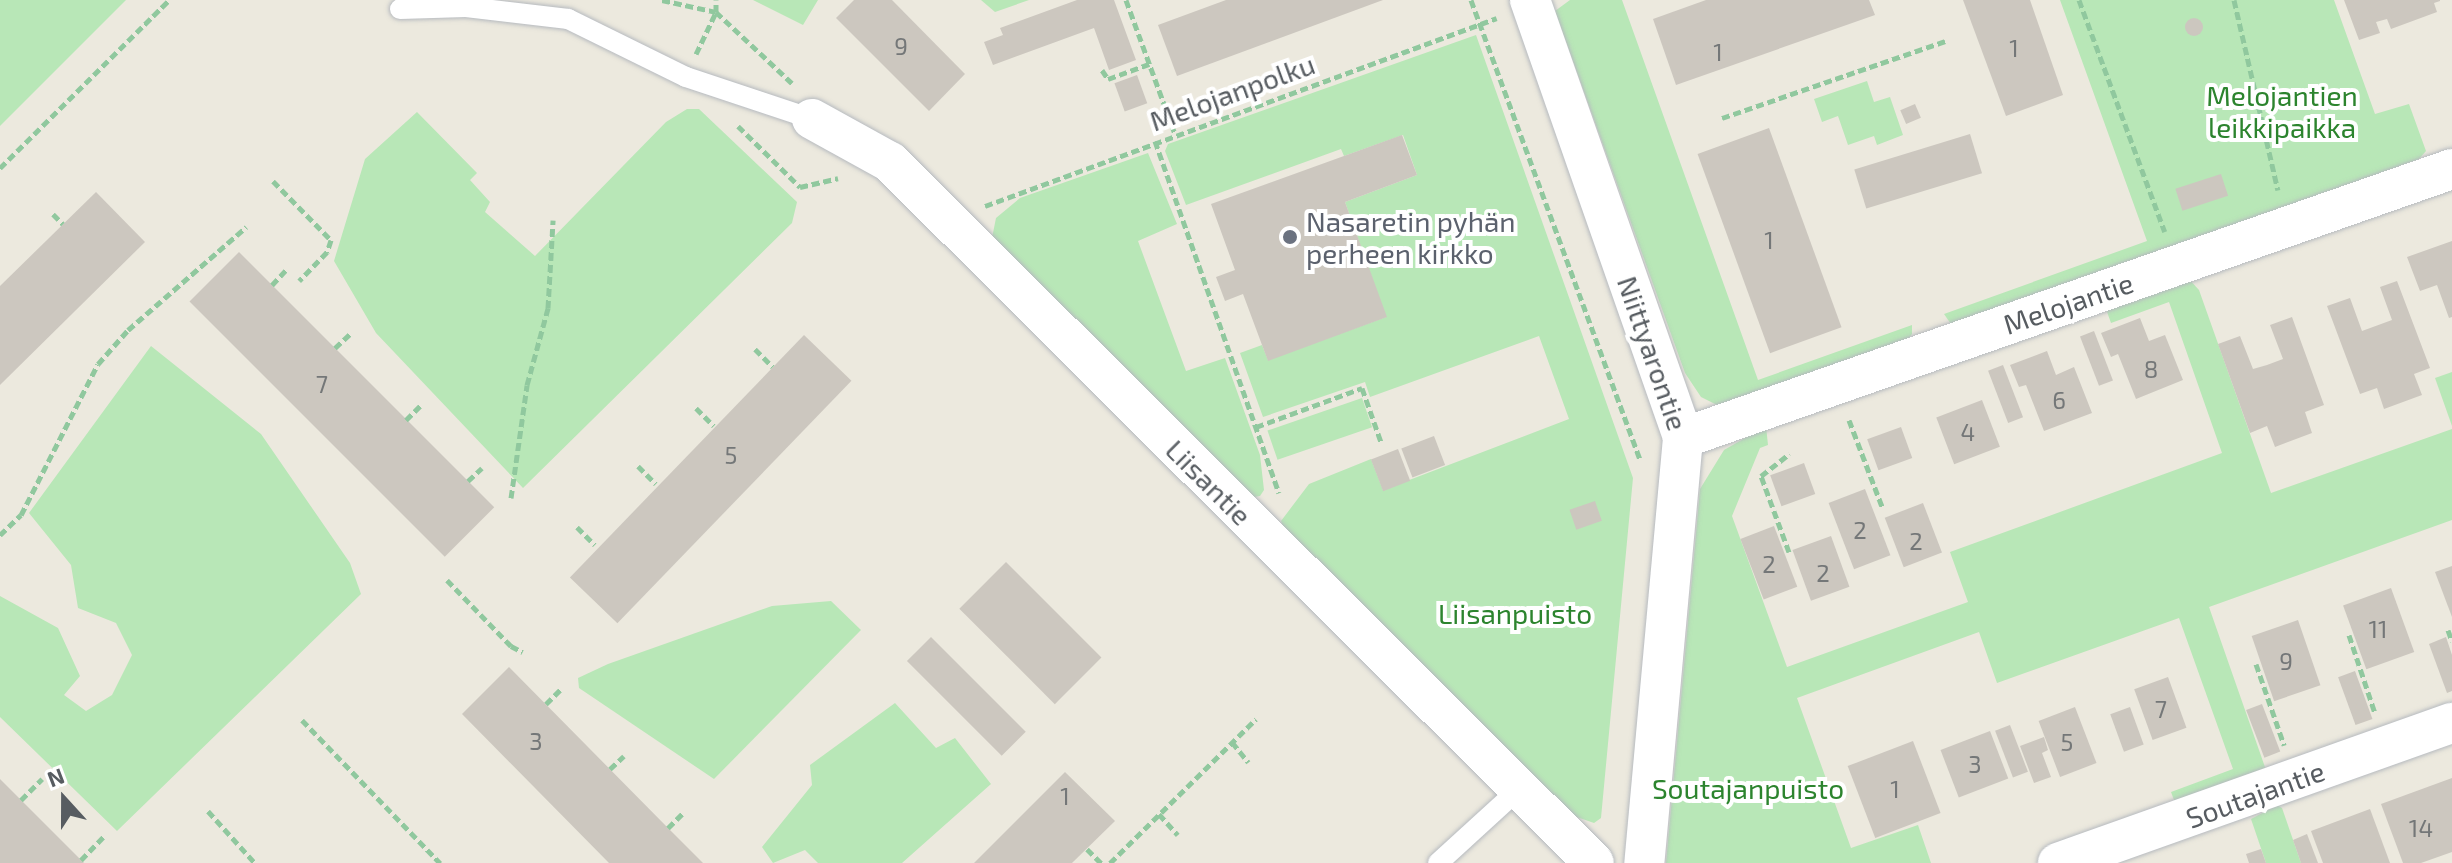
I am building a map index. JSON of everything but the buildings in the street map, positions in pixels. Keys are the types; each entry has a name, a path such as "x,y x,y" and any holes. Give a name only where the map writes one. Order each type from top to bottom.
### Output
{"street":[{"name":"Niittyarontie","path":"1531,3 1683,438 1644,863"},
{"name":"Liisantie","path":"812,119 890,162 948,224 1594,863"},
{"name":"Melojantie","path":"1683,438 2452,169"},
{"name":"Soutajantie","path":"2058,863 2452,723"}],"lane":[{"path":"400,9 466,7 568,19 686,77 812,119"},
{"path":"1438,863 1518,790"}],"path":[{"path":"0,168 169,0"},
{"path":"662,0 716,12 787,75 812,119"},
{"path":"686,77 716,12 716,0"},
{"path":"1126,0 1175,134"},
{"path":"1471,0 1645,474"},
{"path":"2079,0 2177,265"},
{"path":"2234,0 2263,136 2291,225"},
{"name":"Melojanpolku","path":"948,224 1016,191 1479,25 1531,3"},
{"path":"1722,118 1945,41"},
{"path":"1102,70 1108,79 1149,64"},
{"path":"1155,141 1279,493"},
{"path":"273,181 331,240 327,252 299,281"},
{"path":"53,214 63,224"},
{"path":"511,498 527,385 548,308 553,220"},
{"path":"0,535 21,515 98,364 128,330 246,227"},
{"path":"272,285 287,269"},
{"path":"335,348 350,334"},
{"path":"755,349 773,367"},
{"path":"1836,386 1883,509"},
{"path":"1256,427 1362,388 1381,442"},
{"path":"406,420 420,406"},
{"path":"696,408 714,426"},
{"path":"1789,454 1761,476 1789,552"},
{"path":"638,466 656,484"},
{"path":"468,481 482,468"},
{"path":"577,527 595,545"},
{"path":"447,580 511,646 523,652"},
{"path":"2448,630 2452,641"},
{"path":"2349,635 2378,723"},
{"path":"2256,664 2289,758"},
{"path":"546,704 560,690"},
{"path":"1110,863 1256,719"},
{"path":"302,720 440,863"},
{"path":"1232,742 1248,762"},
{"path":"610,769 624,756"},
{"path":"21,800 42,779"},
{"path":"208,811 255,863"},
{"path":"668,828 682,814"},
{"path":"1159,814 1178,835"},
{"path":"81,860 103,837"},
{"path":"1087,849 1101,863"}],"green space":[{"path":"0,0 126,0 0,126"},
{"path":"753,0 818,0 803,25"},
{"path":"981,0 1029,0 995,12"},
{"path":"1570,0 1622,0 1758,380 1912,325 1912,334 1902,347 1738,405 1717,405 1701,397 1685,373 1555,11"},
{"name":"Melojantien leikkipaikka","path":"2060,0 2334,0 2375,114 2409,104 2426,151 2419,159 1953,327 1944,314 2147,241"},
{"name":"Liisanpuisto","path":"1476,35 1633,478 1601,818 1594,823 1568,814 1284,529 1281,521 1309,484 1371,459 1383,490 1569,419 1539,336 1370,397 1365,382 1263,417 1240,353 1262,345 1268,360 1386,317 1345,202 1417,175 1403,135 1344,156 1341,149 1186,205 1165,151 1168,144"},
{"path":"1867,81 1874,102 1890,97 1903,135 1877,145 1874,136 1848,145 1838,116 1822,122 1814,99"},
{"path":"687,109 699,109 797,202 792,223 523,488 376,333 334,261 365,159 417,112 477,173 470,180 490,202 485,212 535,256 666,122"},
{"path":"1148,153 1177,224 1138,241 1186,371 1225,358 1260,455 1264,490 1260,496 1254,497 992,238 996,218 1020,198"},
{"name":"Soutajanpuisto","path":"2187,277 2199,290 2271,493 2452,429 2452,520 2209,607 2266,770 2177,808 2171,792 2233,769 2179,618 1997,683 1979,632 1797,698 1851,848 1918,825 1931,863 1666,863 1700,489 1724,450 1766,426 1768,445 1760,448 1732,516 1787,667 1968,602 1950,552 2222,453 2169,302 2111,323 2105,306"},
{"path":"151,346 261,434 350,563 361,594 117,831 0,717 0,596 58,628 80,676 64,695 86,711 112,695 132,655 116,623 78,608 71,565 29,513"},
{"path":"2452,372 2452,426 2435,378"},
{"path":"1362,398 1372,427 1278,460 1267,431"},
{"path":"831,601 861,630 714,779 579,688 578,678 608,664 772,606"},
{"path":"895,703 936,748 955,738 991,784 902,863 818,863 805,850 773,863 762,847 812,785 810,765"},
{"path":"2277,805 2282,808 2301,863 2266,863 2251,819"}],"place":[{"name":"Nasaretin pyhän perheen kirkko","path":"1290,237"}]}
